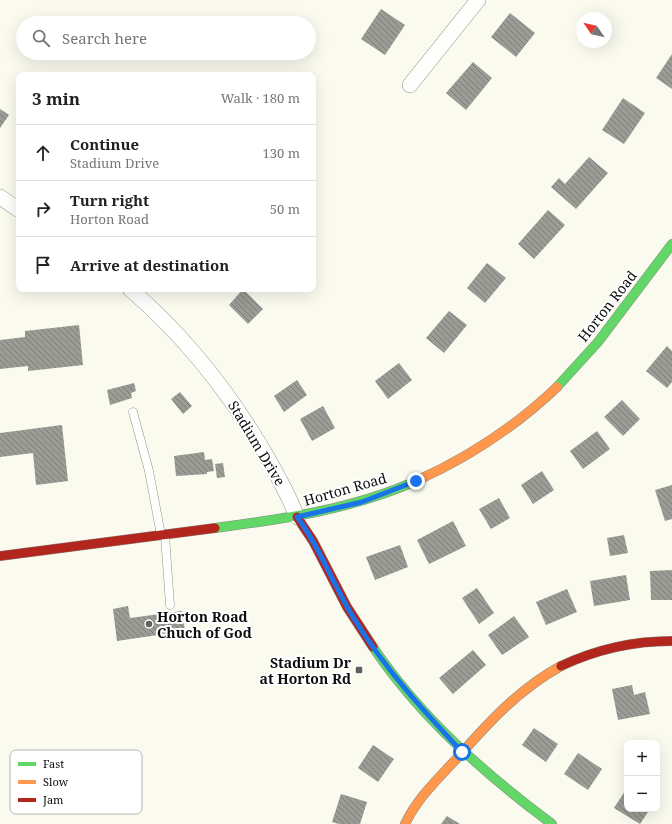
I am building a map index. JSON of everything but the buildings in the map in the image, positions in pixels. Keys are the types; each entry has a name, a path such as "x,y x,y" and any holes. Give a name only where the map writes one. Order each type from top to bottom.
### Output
{"street":[{"path":"410,86 478,0"},
{"path":"0,197 16,208"},
{"name":"Horton Road","path":"0,556 297,517 362,502 433,474 476,449 509,426 548,394 575,368 600,339 672,244"},
{"name":"Stadium Drive","path":"133,292 182,339 208,368 229,396 249,426 274,470 297,517 310,535 333,583 381,658 412,699 462,752 497,783 552,824"},
{"path":"405,824 420,799 462,752 493,718 527,688 576,659 621,645 672,640"}],"lane":[{"path":"133,412 150,471 163,535 170,605"}],"traffic: fast":[{"path":"557,387 598,342 672,244"},
{"path":"215,528 293,517 344,506 394,490 418,480"},
{"path":"373,647 391,673 411,697 455,743 502,785 552,824"}],"traffic: slow":[{"path":"418,480 456,461 492,439 526,414 557,387"},
{"path":"405,824 416,805 429,789 481,731 518,696 546,675 561,666"}],"traffic: jam":[{"path":"297,517 313,541 347,607 373,647"},
{"path":"0,556 215,528"},
{"path":"561,666 588,655 615,647 657,641 672,641"}],"place":[{"name":"Horton Road Chuch of God","path":"149,624"},
{"name":"Stadium Dr at Horton Rd","path":"359,670"}],"route":[{"path":"416,481 362,502 297,517 310,535 333,583 355,620 381,658 412,699 462,752"}]}
